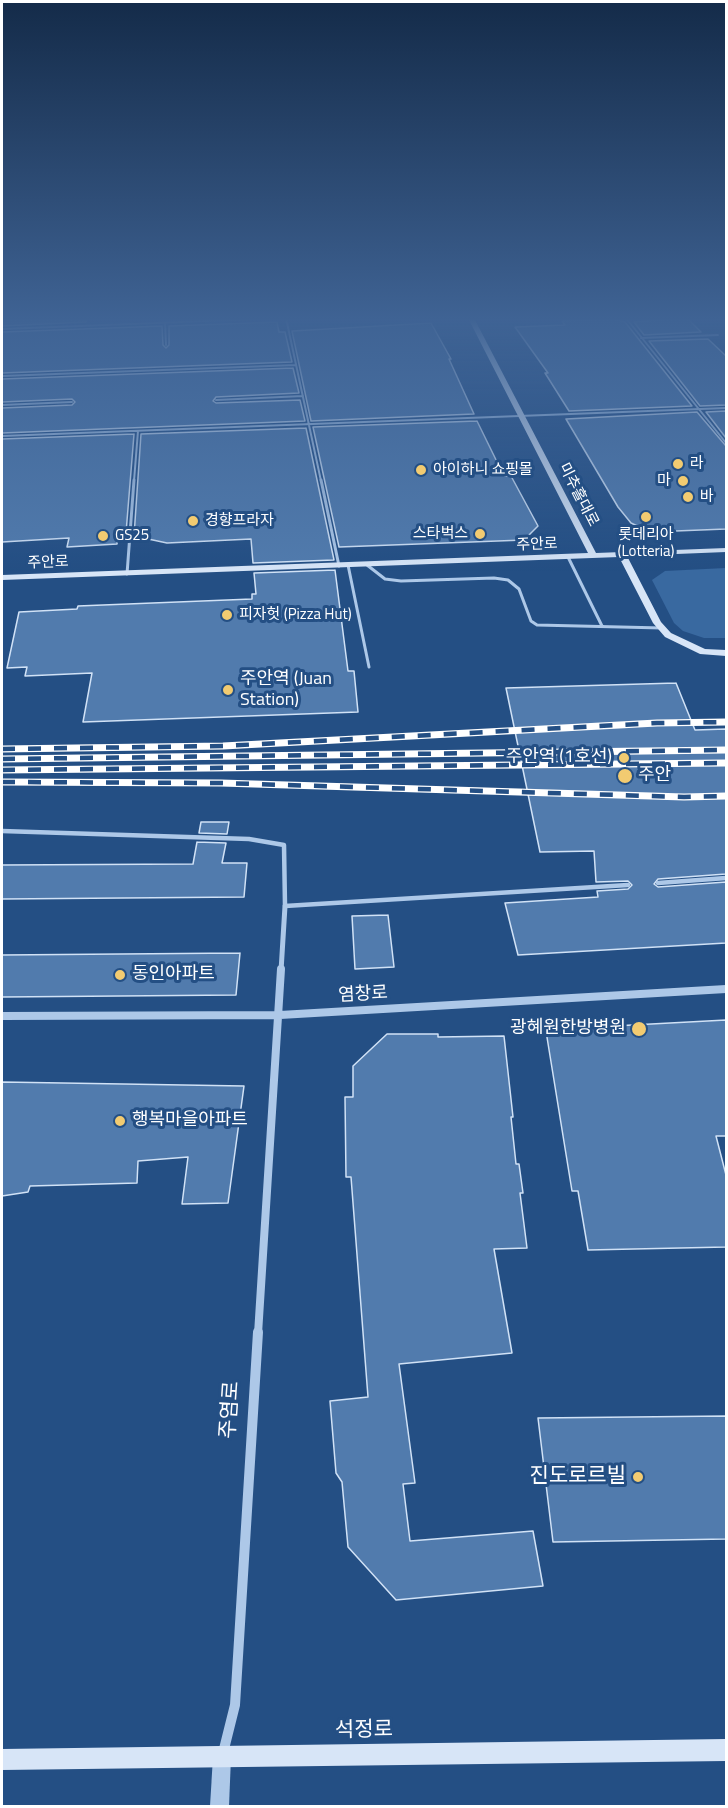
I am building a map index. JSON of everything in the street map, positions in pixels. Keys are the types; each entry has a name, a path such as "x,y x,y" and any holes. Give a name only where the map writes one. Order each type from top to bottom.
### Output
{"main road":[{"name":"미추홀대로","path":"515,402 594,556"},
{"name":"주안로","path":"2,578 726,550"},
{"path":"622,555 668,635 703,652 726,653"},
{"name":"석정로","path":"2,1760 726,1750"}],"street":[{"name":"주염로","path":"219,1806 222,1757 235,1705 280,1015 285,906"},
{"name":"염창로","path":"2,1016 280,1015 726,989"}],"lane":[{"path":"2,405 63,402"},
{"path":"304,402 369,668"},
{"path":"694,402 726,443"},
{"path":"2,436 726,408"},
{"path":"127,574 138,431"},
{"path":"568,557 602,626"},
{"path":"368,565 385,579 401,581 494,578 508,580 519,589 531,621 537,625 662,628"},
{"path":"2,831 249,839 284,845 285,906 628,885"},
{"path":"658,883 726,878"}],"shaded area":[{"path":"726,568 726,638 704,638 683,631 674,623 652,580 665,571"}],"building":[{"path":"75,402 301,402 305,421 2,433 2,408 72,405"},
{"path":"307,402 469,402 474,414 311,421"},
{"path":"564,402 689,402 692,406 569,411"},
{"path":"697,402 726,402 726,405 700,406"},
{"path":"726,411 726,438 706,412"},
{"path":"697,412 726,446 726,529 650,532 631,523 618,507 566,419"},
{"path":"477,421 501,470 505,476 511,476 538,526 524,540 339,547 313,427"},
{"path":"306,428 334,560 253,563 251,539 167,543 134,536 141,434"},
{"path":"134,434 126,533 118,531 117,544 67,547 69,538 2,542 2,439"},
{"path":"335,570 348,671 354,671 358,712 83,722 92,673 25,676 27,667 7,668 19,612 77,609 78,606 252,599 252,594 256,594 254,573"},
{"name":"주안역 (1호선)","path":"676,683 695,730 726,729 726,874 658,879 654,884 658,887 726,882 726,943 518,955 505,903 598,897 597,891 628,889 632,885 628,881 596,882 594,851 540,852 506,688"},
{"path":"201,822 229,822 227,834 199,833"},
{"path":"197,842 226,843 222,863 247,863 244,897 2,899 2,865 193,864"},
{"path":"388,915 394,967 355,969 352,916"},
{"name":"동인아파트","path":"240,953 236,995 2,997 2,955"},
{"path":"726,1020 726,1136 716,1136 726,1175 726,1247 588,1250 578,1191 572,1191 545,1025 613,1022 614,1026"},
{"path":"387,1034 438,1034 438,1037 504,1036 516,1164 519,1164 523,1193 520,1193 527,1248 494,1249 512,1353 399,1364 415,1483 403,1484 410,1541 533,1531 543,1586 396,1600 348,1547 342,1482 336,1473 330,1401 368,1397 351,1177 346,1177 345,1097 353,1097 353,1066"},
{"name":"행복마을아파트","path":"2,1082 244,1086 228,1203 182,1204 188,1157 138,1161 137,1183 30,1186 28,1192 2,1196"},
{"name":"진도로르빌","path":"726,1416 726,1539 553,1542 538,1418"}],"railway":[{"path":"2,749 223,746 657,723 726,722"},
{"path":"2,759 726,750"},
{"path":"2,770 726,763"},
{"path":"2,782 221,783 684,797 726,796"}],"place":[{"name":"라","path":"678,464"},
{"name":"아이하니 쇼핑몰","path":"421,470"},
{"name":"마","path":"683,481"},
{"name":"바","path":"688,497"},
{"name":"롯데리아 (Lotteria)","path":"646,517"},
{"name":"경향프라자","path":"193,521"},
{"name":"스타벅스","path":"480,534"},
{"name":"GS25","path":"103,536"},
{"name":"피자헛 (Pizza Hut)","path":"227,615"},
{"name":"주안역 (Juan Station)","path":"228,690"},
{"name":"주안역 (1호선)","path":"624,758"},
{"name":"주안","path":"625,776"},
{"name":"동인아파트","path":"120,975"},
{"name":"광혜원한방병원","path":"639,1029"},
{"name":"행복마을아파트","path":"120,1121"},
{"name":"진도로르빌","path":"638,1477"}]}
